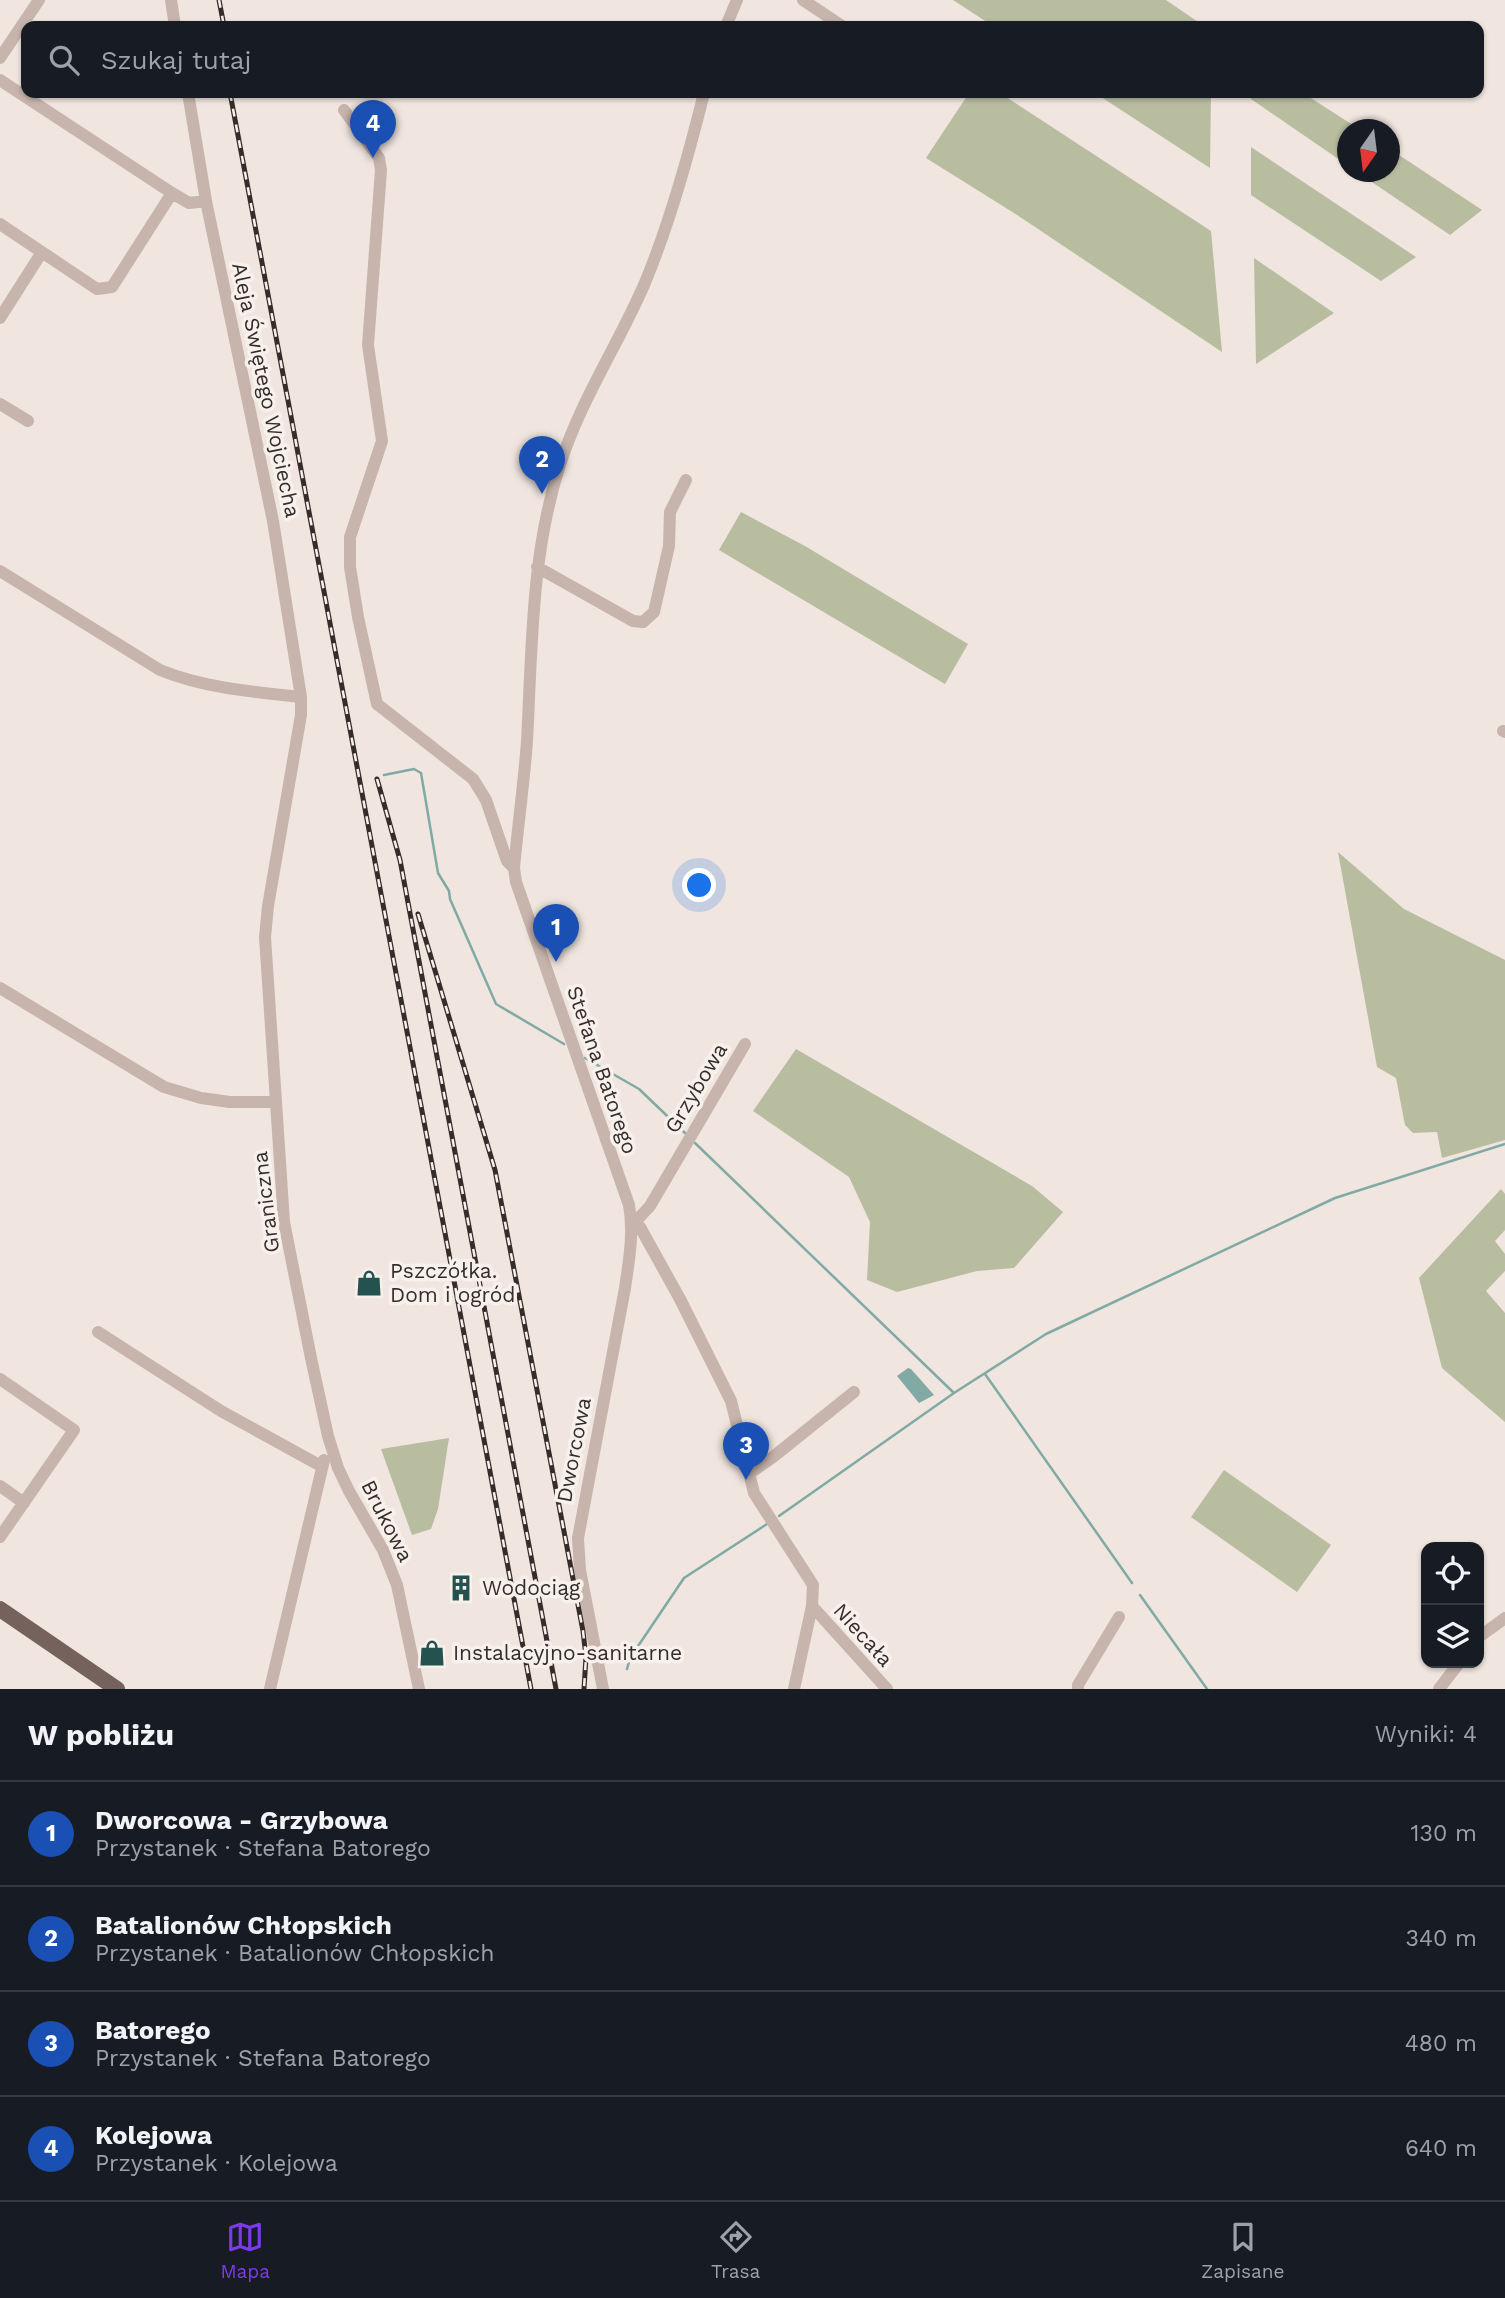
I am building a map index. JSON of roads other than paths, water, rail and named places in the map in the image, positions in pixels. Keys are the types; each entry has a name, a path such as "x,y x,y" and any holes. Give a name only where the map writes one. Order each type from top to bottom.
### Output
{"main road":[{"path":"0,1609 117,1689"}],"street":[{"path":"25,21 39,0"},
{"path":"171,0 174,21"},
{"path":"179,0 183,21"},
{"path":"728,21 737,0"},
{"path":"803,0 834,21"},
{"path":"0,58 21,27"},
{"path":"0,79 21,93"},
{"path":"29,98 188,203 206,201"},
{"name":"Aleja Świętego Wojciecha","path":"189,98 206,201 274,521 301,697"},
{"path":"514,868 526,746 537,567 551,495 566,446 649,270 676,198 703,98"},
{"name":"Stefana Batorego","path":"344,110 379,158 381,170 368,345 382,441 350,537 349,551 358,617 377,704 473,779 486,800 507,860 514,868 516,882 634,1220 680,1299 732,1401 754,1493 813,1585 812,1606 794,1689"},
{"path":"0,224 97,289 112,287 172,193"},
{"path":"0,318 42,252"},
{"path":"0,404 28,421"},
{"path":"537,567 633,621 648,620 657,601 668,546 670,512 686,481"},
{"path":"0,571 160,670 212,685 301,697"},
{"name":"Graniczna","path":"301,697 301,715 265,937 284,1222 333,1454"},
{"path":"494,823 518,824"},
{"path":"0,988 164,1087 201,1098 230,1102 275,1102"},
{"name":"Grzybowa","path":"634,1220 650,1206 745,1044"},
{"name":"Dworcowa","path":"603,1689 580,1570 578,1538 629,1261 634,1220"},
{"path":"629,1261 636,1255 652,1250"},
{"path":"98,1332 221,1411 321,1466"},
{"path":"0,1379 74,1430 0,1537"},
{"path":"750,1473 854,1392"},
{"path":"270,1689 321,1466 323,1460 333,1454"},
{"name":"Brukowa","path":"333,1454 349,1491 383,1550 397,1585 419,1689"},
{"path":"0,1486 24,1503"},
{"name":"Niecała","path":"812,1606 887,1689"},
{"path":"1078,1689 1119,1616"},
{"path":"1484,1633 1505,1618"},
{"path":"1439,1689 1455,1668"}],"water":[{"path":"908,1368 934,1395 919,1403 897,1376"}],"waterway":[{"path":"384,775 414,769 421,773 438,873 449,891 450,899 496,1004 564,1044"},
{"path":"585,1058 639,1089 686,1134"},
{"path":"695,1143 954,1393 1046,1334 1335,1198 1505,1144"},
{"path":"985,1374 1132,1583"},
{"path":"779,1516 954,1393"},
{"path":"627,1669 630,1658 684,1578 767,1524"},
{"path":"1140,1595 1207,1689"}],"railway":[{"path":"219,0 223,21"},
{"path":"231,98 531,1689"},
{"path":"377,779 400,860 556,1689"},
{"path":"418,914 495,1170 583,1631 586,1657 584,1689"}],"place":[{"name":"Kolejowa","path":"373,158"},
{"name":"Batalionów Chłopskich","path":"542,494"},
{"name":"Dworcowa - Grzybowa","path":"556,962"},
{"name":"Pszczółka. Dom i ogród","path":"369,1283"},
{"name":"Batorego","path":"746,1480"},
{"name":"Wodociąg","path":"461,1588"},
{"name":"Instalacyjno-sanitarne","path":"432,1653"}]}
